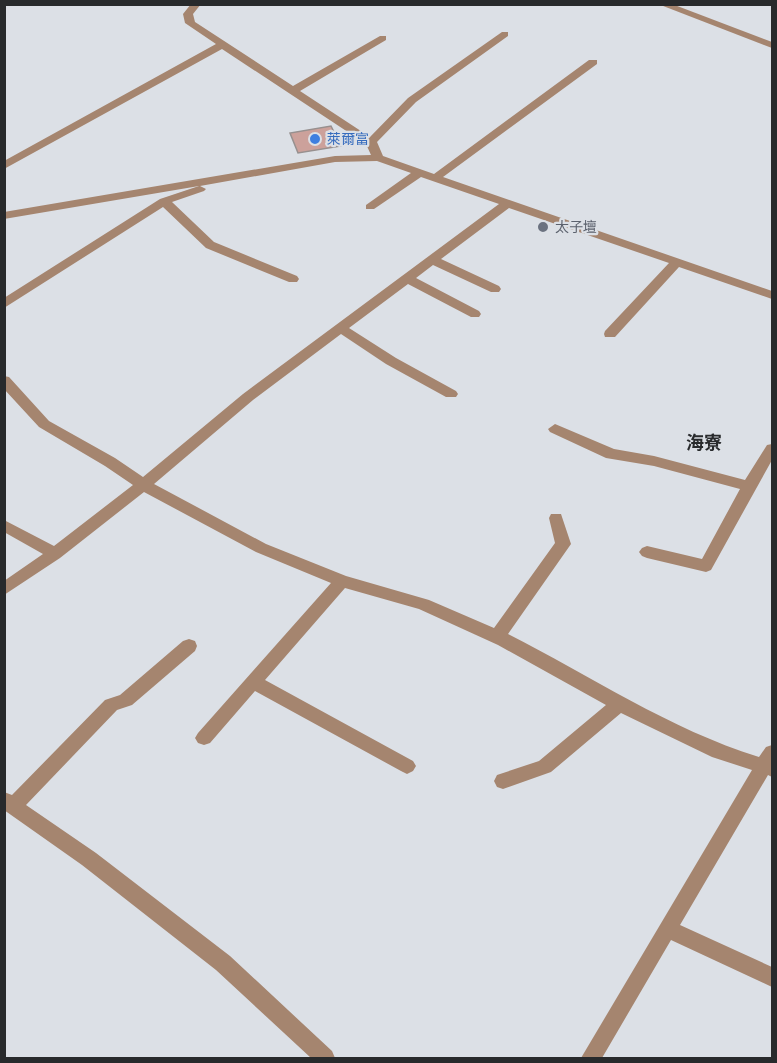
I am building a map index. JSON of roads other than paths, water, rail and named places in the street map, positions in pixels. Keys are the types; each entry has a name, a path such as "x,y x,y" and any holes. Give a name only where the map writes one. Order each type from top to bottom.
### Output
{"street":[{"path":"197,4 188,14 190,22 371,142 378,158"},
{"path":"662,4 772,45"},
{"path":"371,142 412,100 505,34"},
{"path":"292,91 383,39"},
{"path":"4,166 222,45"},
{"path":"436,177 593,62"},
{"path":"4,216 335,159 378,158 772,295"},
{"path":"370,207 420,172"},
{"path":"4,304 164,201 246,173"},
{"path":"164,201 210,245 293,279"},
{"path":"4,589 55,554 248,397 508,203"},
{"path":"431,259 495,289"},
{"path":"610,334 678,261"},
{"path":"406,278 475,314"},
{"path":"341,328 391,361 451,394"},
{"path":"4,380 44,424 110,462 142,485 261,548 342,581 423,604 497,637 619,704 718,752 770,762 591,1059"},
{"path":"555,429 611,454 654,461 749,486"},
{"path":"647,552 706,566 749,486 772,449"},
{"path":"497,637 563,544 556,518"},
{"path":"4,525 55,554"},
{"path":"204,738 342,581"},
{"path":"189,646 126,700 111,705 9,803 88,859 222,963 325,1059"},
{"path":"253,682 407,766"},
{"path":"503,781 545,767 619,704"},
{"path":"668,929 772,977"}],"place":[{"name":"萊爾富","path":"315,139"},
{"name":"太子壇","path":"543,227"}],"district":[{"name":"海寮","path":"704,443"}]}
